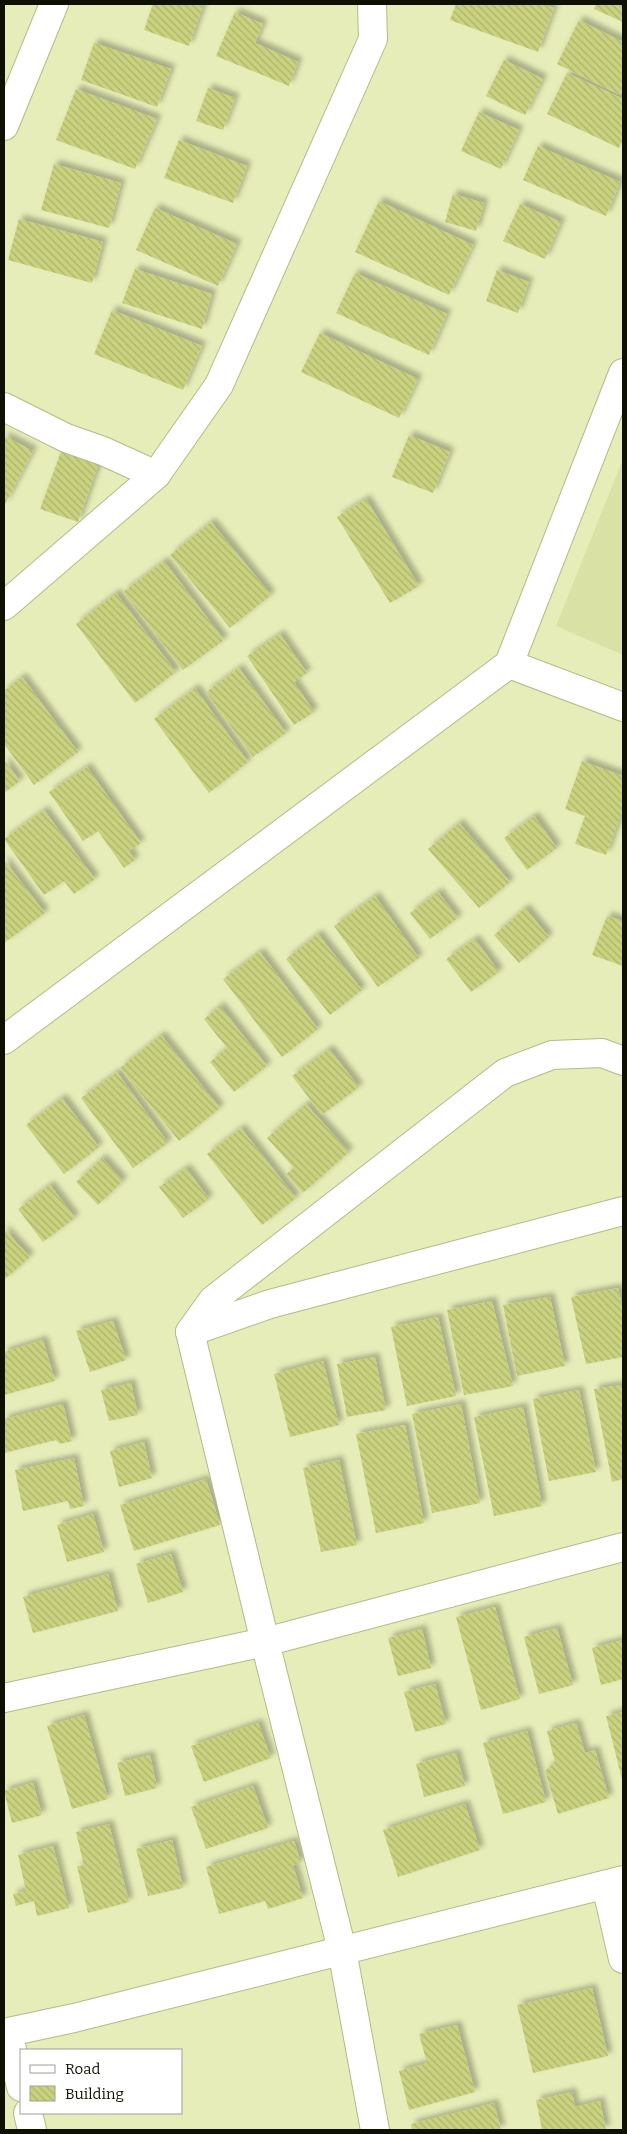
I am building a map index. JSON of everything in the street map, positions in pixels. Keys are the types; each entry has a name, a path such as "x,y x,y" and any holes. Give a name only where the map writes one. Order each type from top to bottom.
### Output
{"street":[{"path":"4,126 54,4"},
{"path":"4,606 156,475 219,384 373,39 372,4"},
{"path":"4,1040 509,664 623,373"},
{"path":"4,407 66,438 104,451 156,475"},
{"path":"509,664 623,707"},
{"path":"375,2130 342,1950 264,1642 190,1332 213,1300 506,1073 552,1055 602,1054 623,1061"},
{"path":"190,1332 270,1304 623,1211"},
{"path":"4,1698 264,1642 623,1547"},
{"path":"20,2083 6,2033 615,1883 623,1959"},
{"path":"28,2114 32,2130"}],"shaded area":[{"path":"623,459 623,655 556,626"}],"building":[{"path":"153,4 197,4 203,6 189,46 144,30"},
{"path":"456,4 543,4 554,8 538,52 450,20"},
{"path":"596,4 623,4 623,22 594,9"},
{"path":"235,12 263,24 255,43 298,62 289,86 216,56"},
{"path":"579,20 623,42 623,89 620,95 557,64"},
{"path":"94,43 171,69 157,107 81,80"},
{"path":"504,60 543,79 525,115 486,96"},
{"path":"567,73 623,99 623,139 619,148 547,114"},
{"path":"208,88 235,98 223,130 196,121"},
{"path":"76,89 157,119 135,169 56,140"},
{"path":"479,112 519,130 501,169 461,151"},
{"path":"179,140 247,166 233,203 164,178"},
{"path":"538,146 620,182 606,216 523,180"},
{"path":"54,164 121,183 109,228 41,210"},
{"path":"453,194 484,203 476,231 445,222"},
{"path":"379,201 473,245 449,295 355,252"},
{"path":"520,204 561,222 545,259 503,241"},
{"path":"155,208 237,244 218,286 136,250"},
{"path":"19,219 103,242 92,283 8,260"},
{"path":"135,269 212,294 202,329 122,303"},
{"path":"497,270 529,282 518,313 486,301"},
{"path":"355,273 447,314 429,355 336,313"},
{"path":"112,310 202,346 183,390 94,354"},
{"path":"320,333 418,379 399,418 301,372"},
{"path":"409,435 450,452 433,493 392,477"},
{"path":"4,436 33,451 4,506"},
{"path":"66,438 103,451 78,522 40,509"},
{"path":"366,499 419,586 390,603 337,517"},
{"path":"211,522 271,595 230,628 170,555"},
{"path":"164,561 224,640 183,670 123,592"},
{"path":"116,593 176,672 135,703 76,624"},
{"path":"280,634 307,673 294,682 314,712 294,725 247,656"},
{"path":"239,668 286,733 253,757 206,692"},
{"path":"22,677 78,752 34,785 4,744 4,691"},
{"path":"195,688 248,762 209,793 154,719"},
{"path":"4,760 20,781 4,793"},
{"path":"582,761 623,776 623,809 606,855 575,844 585,816 565,809"},
{"path":"87,767 141,843 129,851 135,860 124,868 98,831 83,841 49,792"},
{"path":"44,810 95,879 74,894 64,881 44,895 4,839"},
{"path":"534,816 557,848 527,870 504,838"},
{"path":"459,823 510,882 479,908 428,849"},
{"path":"4,860 45,913 4,943"},
{"path":"438,892 458,918 430,939 410,913"},
{"path":"375,896 419,958 378,987 334,926"},
{"path":"525,908 549,937 519,963 494,935"},
{"path":"607,916 623,921 623,966 592,955"},
{"path":"318,934 362,990 330,1015 286,959"},
{"path":"475,939 499,972 471,992 446,959"},
{"path":"260,952 318,1029 282,1057 223,979"},
{"path":"220,1006 267,1066 234,1092 210,1062 227,1048 204,1019"},
{"path":"161,1035 220,1108 179,1141 120,1068"},
{"path":"329,1049 359,1087 322,1115 292,1076"},
{"path":"117,1072 168,1143 133,1168 81,1098"},
{"path":"62,1098 99,1147 64,1174 26,1125"},
{"path":"306,1104 349,1152 303,1193 286,1174 294,1168 267,1138"},
{"path":"241,1128 296,1198 262,1225 207,1154"},
{"path":"102,1158 123,1181 98,1205 76,1182"},
{"path":"186,1168 209,1199 183,1218 159,1187"},
{"path":"50,1185 75,1218 43,1242 18,1209"},
{"path":"4,1229 30,1257 4,1280"},
{"path":"618,1288 623,1310 623,1357 586,1364 571,1297"},
{"path":"550,1297 565,1366 517,1376 503,1305"},
{"path":"492,1301 513,1386 464,1395 447,1310"},
{"path":"438,1317 456,1396 407,1406 391,1327"},
{"path":"113,1321 126,1360 90,1372 76,1331"},
{"path":"43,1340 55,1381 4,1395 4,1352"},
{"path":"375,1357 386,1410 347,1417 337,1364"},
{"path":"323,1361 339,1425 290,1437 274,1374"},
{"path":"131,1383 138,1415 109,1421 101,1390"},
{"path":"623,1385 623,1479 612,1482 594,1389"},
{"path":"579,1390 596,1472 549,1481 533,1399"},
{"path":"63,1404 72,1441 60,1444 56,1440 4,1453 4,1419"},
{"path":"461,1404 480,1503 432,1513 412,1414"},
{"path":"523,1407 542,1506 494,1516 474,1417"},
{"path":"405,1425 424,1523 376,1533 356,1434"},
{"path":"144,1442 152,1478 119,1487 110,1451"},
{"path":"74,1458 84,1506 70,1509 68,1501 23,1511 15,1470"},
{"path":"339,1460 357,1545 321,1552 303,1468"},
{"path":"206,1479 220,1525 134,1551 120,1505"},
{"path":"93,1514 104,1552 67,1562 57,1525"},
{"path":"171,1554 183,1592 148,1603 136,1564"},
{"path":"108,1574 118,1611 33,1633 23,1597"},
{"path":"495,1607 520,1699 481,1710 456,1617"},
{"path":"557,1628 573,1685 539,1694 524,1637"},
{"path":"422,1629 431,1668 398,1676 388,1638"},
{"path":"623,1640 623,1679 601,1685 592,1648"},
{"path":"435,1684 446,1724 415,1732 404,1692"},
{"path":"623,1712 623,1783 606,1716"},
{"path":"84,1715 108,1799 72,1809 47,1726"},
{"path":"258,1723 271,1758 204,1782 191,1746"},
{"path":"576,1723 585,1753 595,1750 609,1798 558,1814 545,1771 555,1762 547,1731"},
{"path":"527,1731 546,1802 503,1814 483,1743"},
{"path":"456,1753 465,1786 424,1797 416,1764"},
{"path":"150,1755 157,1788 125,1796 117,1763"},
{"path":"33,1783 42,1815 12,1823 4,1791"},
{"path":"253,1786 268,1828 206,1849 191,1807"},
{"path":"465,1804 480,1850 398,1877 383,1830"},
{"path":"109,1824 129,1902 88,1913 77,1866 84,1866 76,1832"},
{"path":"172,1840 183,1888 148,1896 136,1849"},
{"path":"294,1841 301,1863 293,1865 303,1898 268,1909 265,1901 219,1914 206,1867"},
{"path":"53,1846 69,1908 37,1916 34,1901 16,1906 13,1894 26,1891 18,1855"},
{"path":"592,1988 608,2056 533,2073 517,2005"},
{"path":"457,2025 475,2092 409,2110 399,2071 427,2063 419,2034"},
{"path":"572,2092 575,2107 600,2101 606,2130 542,2130 536,2100"},
{"path":"494,2103 501,2130 412,2130 411,2124"}]}
